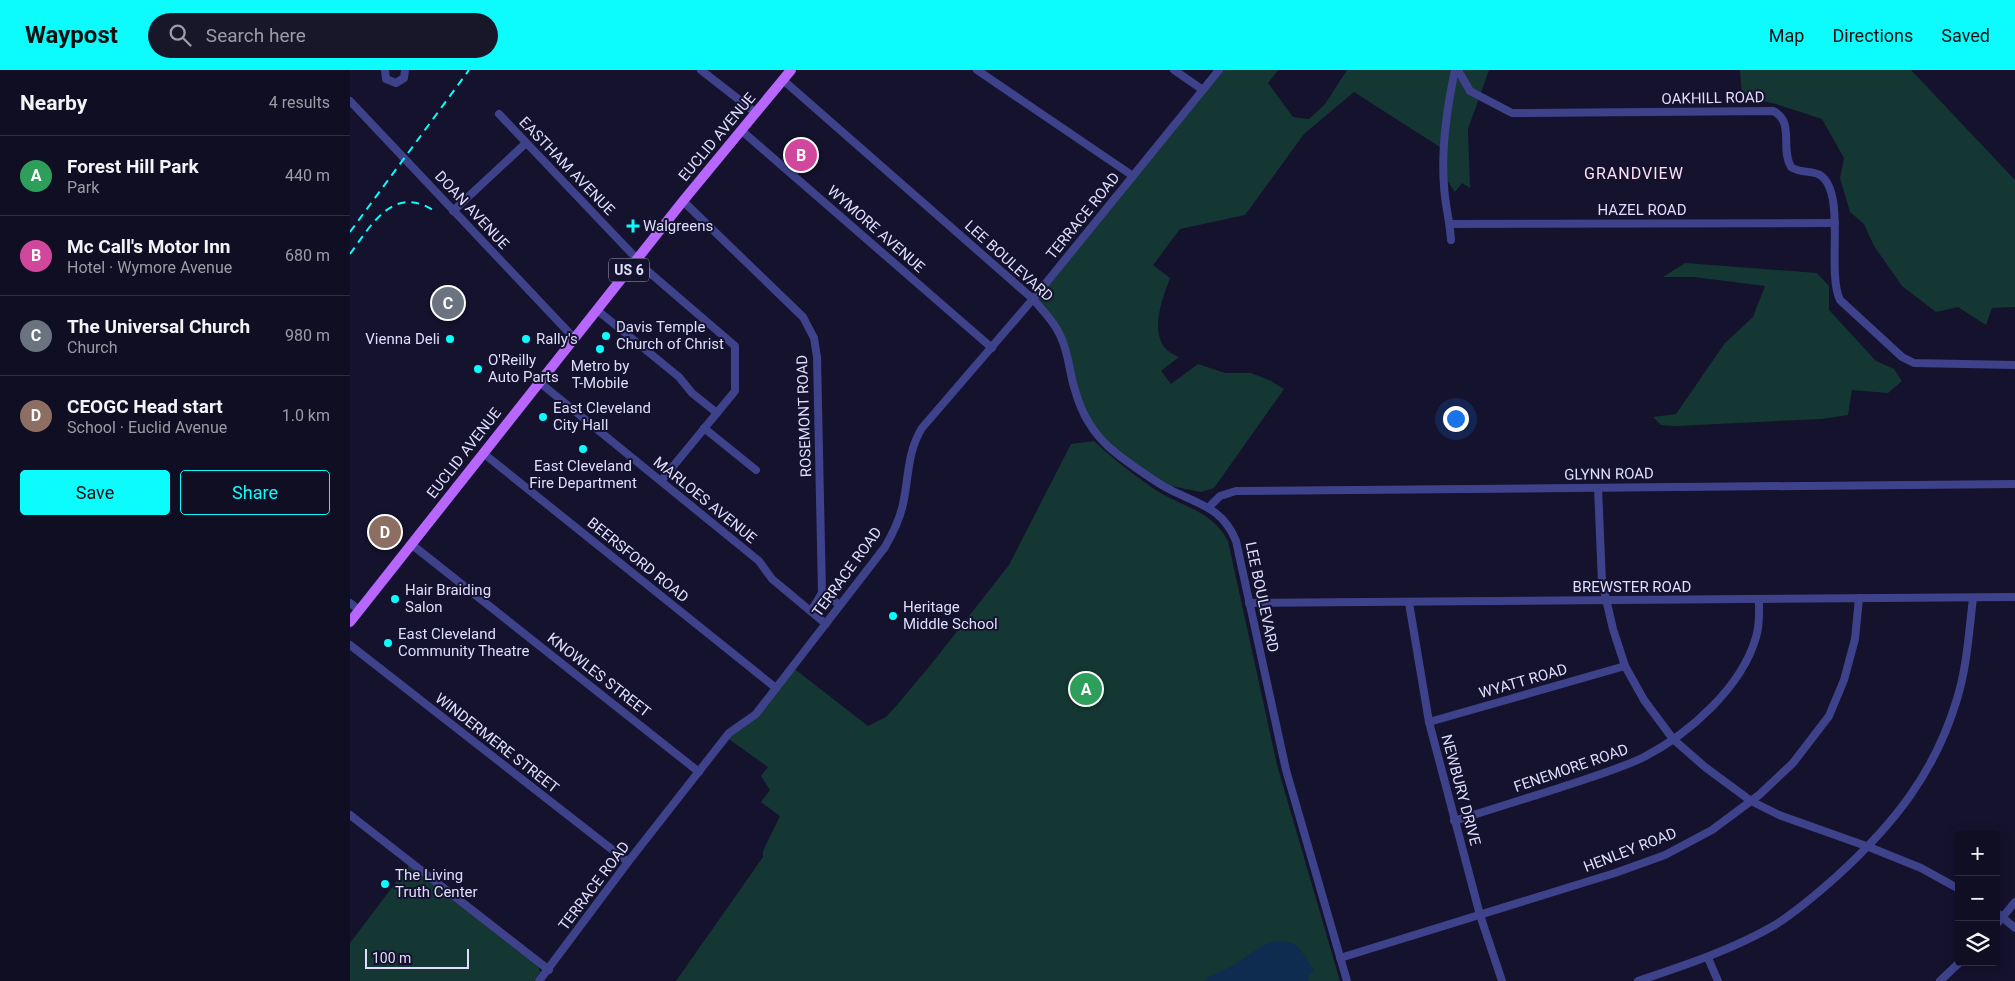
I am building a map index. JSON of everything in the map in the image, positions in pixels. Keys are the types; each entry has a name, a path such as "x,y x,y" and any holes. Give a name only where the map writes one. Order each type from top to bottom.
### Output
{"main road":[{"name":"EUCLID AVENUE","path":"350,622 683,201 791,70"}],"street":[{"path":"384,71 389,82 396,83 404,78 405,70"},
{"path":"701,70 756,113"},
{"path":"977,70 1133,176"},
{"path":"1174,70 1203,90"},
{"name":"TERRACE ROAD","path":"539,981 628,862 729,734 756,714 884,547 896,527 903,506 909,458 916,438 935,413 1033,299 1218,70"},
{"path":"1451,240 1444,187 1443,149 1449,97 1457,70"},
{"name":"OAKHILL ROAD","path":"1457,70 1470,91 1512,113 1773,111 1780,114 1785,121 1786,156 1790,167 1803,173 1819,175 1827,182 1834,206 1835,278 1840,300 1902,357 1914,363 2015,365"},
{"name":"LEE BOULEVARD","path":"783,80 1033,299 1052,321 1060,335 1066,348 1074,390 1082,410 1098,436 1110,448 1161,484 1209,507 1232,531 1236,541 1286,770 1347,981"},
{"name":"DOAN AVENUE","path":"350,100 574,338"},
{"name":"EASTHAM AVENUE","path":"499,114 636,260 734,344 735,391 661,482"},
{"name":"WYMORE AVENUE","path":"742,131 992,348"},
{"path":"453,211 526,143"},
{"name":"ROSEMONT ROAD","path":"683,201 803,317 814,338 817,357 822,593"},
{"name":"HAZEL ROAD","path":"1450,224 1835,223"},
{"path":"596,310 679,377 692,393 717,413"},
{"name":"MARLOES AVENUE","path":"539,382 759,561 772,579 826,624"},
{"path":"704,428 756,470"},
{"name":"BEERSFORD ROAD","path":"484,453 776,688"},
{"name":"GLYNN ROAD","path":"1209,507 1220,496 1236,491 2015,484"},
{"path":"1598,488 1600,562 1605,600 1625,666 1644,700 1673,739 1705,768 1751,801 1780,815 1921,868 1955,887"},
{"name":"KNOWLES STREET","path":"411,544 699,772"},
{"path":"811,611 822,593 840,605"},
{"name":"BREWSTER ROAD","path":"1249,603 2015,597"},
{"name":"HENLEY ROAD","path":"1340,958 1615,873 1665,855 1712,830 1751,801 1793,763 1829,716 1844,680 1856,639 1859,598"},
{"path":"1638,981 1708,958 1775,924 1816,895 1869,847 1914,792 1938,749 1957,698 1968,643 1974,598"},
{"name":"FENEMORE ROAD","path":"1454,821 1610,771 1645,756 1673,739 1712,705 1742,669 1751,653 1757,636 1760,621 1759,600"},
{"path":"350,603 359,610"},
{"name":"NEWBURY DRIVE","path":"1409,603 1429,722 1480,916 1502,981"},
{"name":"WINDERMERE STREET","path":"350,645 628,862"},
{"name":"WYATT ROAD","path":"1429,722 1625,666"},
{"path":"350,815 549,970"},
{"path":"2015,902 2000,914 2015,928"},
{"path":"1708,958 1718,981"},
{"path":"1940,981 1956,966"}],"green space":[{"path":"1220,70 1278,70 1268,83 1293,117 1309,119 1325,104 1347,70 1489,70 1468,129 1470,188 1462,183 1455,192 1447,180 1443,149 1354,92 1304,134 1245,215 1180,229 1153,265 1170,278 1161,303 1158,332 1165,348 1179,357 1161,371 1171,384 1198,364 1225,373 1251,373 1269,380 1284,389 1214,488 1201,492 1161,484 1110,448 1090,425 1065,349 1033,299"},
{"path":"1740,70 1911,70 2015,180 2015,307 1992,308 1986,325 1958,307 1936,312 1902,286 1874,246 1864,224 1850,212 1840,178 1844,158 1822,119 1776,104 1742,96"},
{"path":"1685,263 1817,273 1829,286 1829,310 1876,361 1894,369 1902,381 1888,393 1852,390 1848,415 1822,419 1675,426 1661,425 1653,417 1676,414 1725,343 1753,317 1765,286 1694,277 1663,277"},
{"path":"1094,441 1154,489 1205,516 1213,522 1228,541 1277,765 1340,981 676,981 763,857 763,851 780,816 761,802 770,790 761,776 768,767 726,737 756,714 792,667 868,726 886,717 933,662 1009,565 1071,444"},
{"path":"409,865 538,965 540,972 534,981 350,981 350,943"}],"water":[{"path":"1279,941 1297,946 1305,956 1314,971 1309,976 1308,981 1206,981 1205,979 1236,964 1259,948"}],"railway":[{"path":"350,232 469,70"},
{"path":"350,254 376,220 396,205 408,202 421,204 436,212"}],"place":[{"name":"Mc Call's Motor Inn","path":"801,155"},
{"name":"Walgreens","path":"633,226"},
{"name":"The Universal Church","path":"448,303"},
{"name":"Davis Temple Church of Christ","path":"606,336"},
{"name":"Vienna Deli","path":"450,339"},
{"name":"Rally's","path":"526,339"},
{"name":"Metro by T-Mobile","path":"600,349"},
{"name":"O'Reilly Auto Parts","path":"478,369"},
{"name":"East Cleveland City Hall","path":"543,417"},
{"name":"East Cleveland Fire Department","path":"583,449"},
{"name":"CEOGC Head start","path":"385,532"},
{"name":"Hair Braiding Salon","path":"395,599"},
{"name":"Heritage Middle School","path":"893,616"},
{"name":"East Cleveland Community Theatre","path":"388,643"},
{"name":"Forest Hill Park","path":"1086,689"},
{"name":"The Living Truth Center","path":"385,884"}],"district":[{"name":"GRANDVIEW","path":"1634,173"}]}
